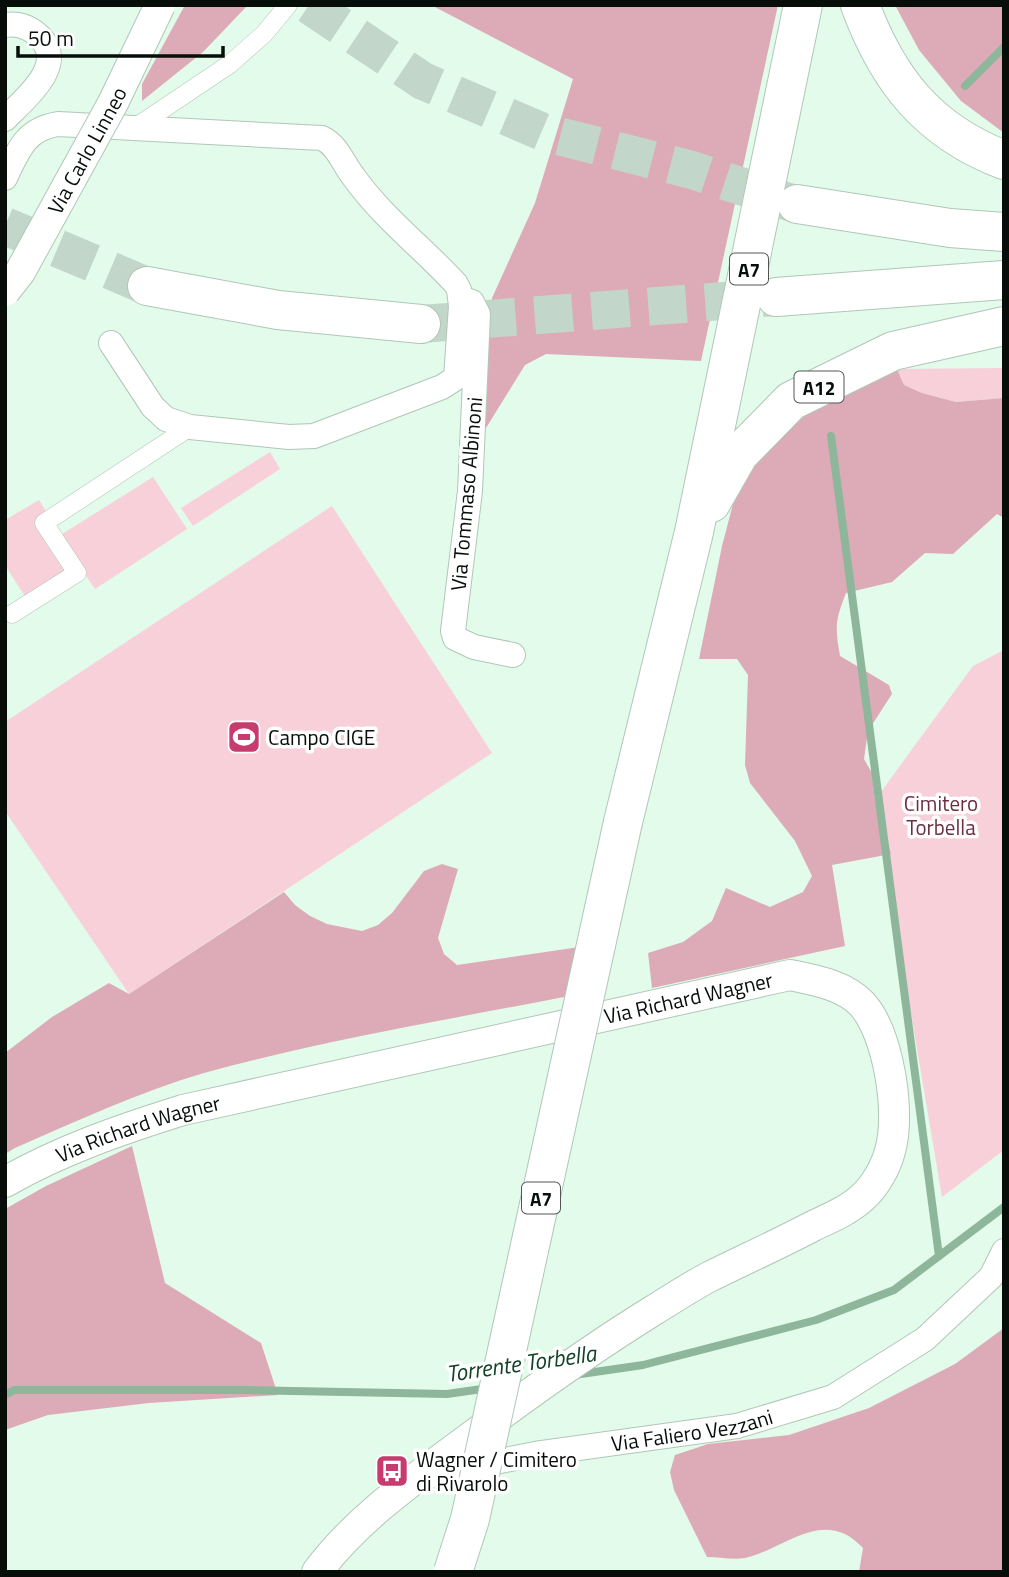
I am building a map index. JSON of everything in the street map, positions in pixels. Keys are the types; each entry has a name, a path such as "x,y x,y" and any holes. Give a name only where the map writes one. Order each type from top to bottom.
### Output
{"highway":[{"name":"A7","path":"453,1572 470,1519 623,822 694,532 803,5"},
{"path":"860,5 887,67 908,94 940,126 979,150 1004,160"},
{"path":"797,204 950,228 1004,232"},
{"path":"776,297 1004,280"},
{"path":"147,286 278,310 421,324"},
{"name":"A12","path":"694,532 739,454 791,401 893,351 1004,326"}],"street":[{"name":"Via Carlo Linneo","path":"5,291 20,272 113,103 160,5"},
{"path":"135,127 230,64 264,34 288,5"},
{"path":"5,25 21,24 33,30 43,40 48,52 48,66 44,77 5,119"},
{"name":"Via Tommaso Albinoni","path":"5,178 25,141 36,130 58,124 313,136 328,140 378,207 456,284 461,298 456,378 442,387 314,436 289,437 190,427 166,419 153,407 111,343"},
{"name":"Via Tommaso Albinoni","path":"461,298 472,302 478,314 470,491 453,631 455,638 462,643 513,655"},
{"path":"12,614 77,573 44,523 190,427"},
{"name":"Via Richard Wagner","path":"5,1182 106,1135 183,1110 790,975 841,989 862,1004 881,1039 888,1070 894,1126 890,1152 880,1174 864,1196 834,1216 707,1278 611,1337 532,1390 415,1479"},
{"name":"Via Faliero Vezzani","path":"317,1572 327,1558 374,1511 415,1479 535,1454 737,1426 833,1397 925,1339 991,1277 1004,1251"}],"green space":[{"path":"1004,368 1004,398 956,402 904,385 897,369"},
{"path":"270,452 280,469 193,526 181,508"},
{"path":"153,477 187,529 95,589 59,536"},
{"path":"39,500 49,516 69,571 26,598 5,565 5,520"},
{"name":"Campo CIGE","path":"332,506 492,753 129,994 5,811 5,722"},
{"name":"Cimitero Torbella","path":"1004,650 1004,1150 942,1197 875,800 973,666"}],"shaded area":[{"path":"185,5 248,5 203,52 142,101 142,84"},
{"path":"431,5 778,5 701,361 546,354 525,365 481,436 492,298 535,203 573,79"},
{"path":"895,5 1004,5 1004,133 961,101 919,50"},
{"path":"897,369 904,385 922,393 956,402 1004,398 1004,518 997,514 953,554 925,553 892,582 846,593 842,603 837,624 840,656 889,685 892,694 868,731 864,759 872,773 875,800 891,854 832,865 845,946 652,988 648,953 683,942 712,921 726,888 770,907 803,892 812,876 795,841 750,783 745,765 748,675 737,659 699,659 722,546 739,481 773,438 816,406"},
{"path":"442,864 458,869 438,938 444,954 457,965 593,945 569,996 340,1040 204,1073 108,1108 5,1154 5,1053 52,1017 109,983 129,994 284,892 295,905 327,924 362,931 378,925 392,913 424,871"},
{"path":"132,1146 165,1283 261,1343 278,1395 149,1403 48,1415 5,1430 5,1209 46,1186"},
{"path":"1004,1328 1004,1572 859,1572 863,1548 848,1536 834,1530 805,1534 745,1558 707,1557 674,1490 670,1472 675,1455 708,1444 789,1435 869,1408 955,1364"}],"waterway":[{"path":"965,86 1004,47"},
{"path":"831,436 939,1256"},
{"name":"Torrente Torbella","path":"574,1375 643,1365 816,1320 894,1290 1004,1207"},
{"name":"Torrente Torbella","path":"5,1395 14,1390 244,1390 447,1394 489,1388"}],"tunnel":[{"path":"309,5 423,81 543,132 692,170 795,204"},
{"path":"5,226 147,286"},
{"path":"421,324 775,297"}],"place":[{"name":"Campo CIGE","path":"244,737"},
{"name":"Wagner / Cimitero di Rivarolo","path":"392,1471"}]}
